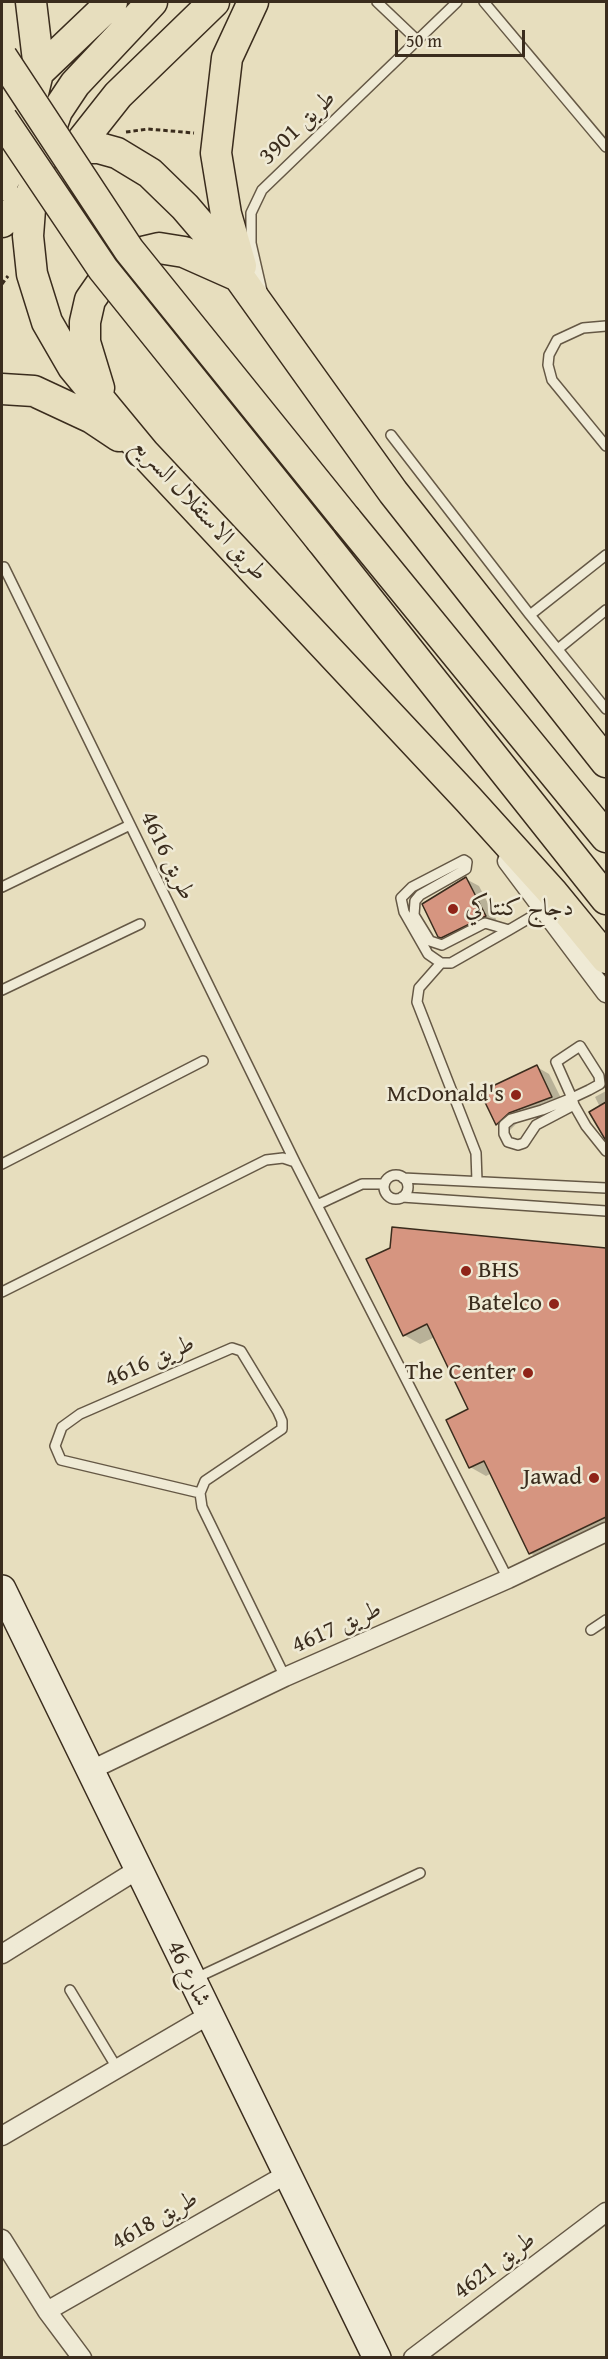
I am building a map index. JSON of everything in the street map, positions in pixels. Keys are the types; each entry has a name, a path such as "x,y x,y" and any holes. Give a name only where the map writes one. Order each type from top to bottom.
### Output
{"main road":[{"path":"2,185 19,141 39,69 31,2"},
{"path":"2,107 39,69 112,2"},
{"name":"طريق الاستقلال السريع","path":"152,2 75,84 57,111 19,141 31,196 28,247 37,293 61,349 109,413 144,453 468,799 552,892 606,958"},
{"path":"253,2 227,58 216,153 233,246 253,297"},
{"path":"19,141 64,131 118,95 207,9"},
{"path":"2,57 129,250 606,837"},
{"path":"2,222 89,147 118,95"},
{"path":"19,141 89,147 117,153 150,173 191,214 393,492 606,762"},
{"path":"19,141 103,269 606,898"},
{"path":"109,413 89,363 85,332 90,300 98,285 115,264 142,252 159,248 184,252 253,297"},
{"path":"2,389 34,391 92,418 144,453"}],"street":[{"path":"468,799 480,825 606,993"},
{"name":"طريق 4617","path":"89,1771 285,1677 508,1579 606,1532"},
{"name":"شارع 46","path":"2,1589 137,1870 377,2358"},
{"path":"2,1954 137,1870"},
{"path":"2,2136 208,2015"},
{"name":"طريق 4618","path":"47,2311 287,2174"},
{"name":"طريق 4621","path":"413,2358 606,2212"},
{"path":"2,2239 47,2311 82,2358"}],"lane":[{"path":"377,2 417,40"},
{"name":"طريق 3901","path":"253,297 251,213 262,190 457,2"},
{"path":"484,2 606,147"},
{"path":"606,326 583,328 563,336 553,346 548,364 552,380 606,446"},
{"path":"391,435 606,709"},
{"path":"530,615 606,555"},
{"name":"طريق 4616","path":"4,567 295,1162 508,1579"},
{"path":"558,649 606,610"},
{"path":"2,886 130,825"},
{"path":"509,930 485,923 442,945 430,941 414,915 415,901 466,869 467,862 461,860 412,887 401,898 404,912 428,954 441,963 451,963 509,930 543,910"},
{"path":"2,990 140,924"},
{"path":"441,963 419,988 417,1002 476,1153 477,1181"},
{"path":"573,1101 511,1119 504,1125 504,1134 508,1142 518,1145 524,1143 536,1125 573,1101 600,1084 601,1080 580,1046 556,1062 573,1101 586,1126 606,1151"},
{"path":"2,1164 203,1061"},
{"path":"2,1292 266,1160 284,1158 295,1162"},
{"path":"317,1205 362,1184 384,1184 392,1176 606,1188"},
{"path":"402,1197 408,1190 403,1178"},
{"path":"446,1200 448,1180"},
{"path":"503,1203 505,1183"},
{"path":"384,1184 385,1192 391,1198 606,1210"},
{"name":"طريق 4616","path":"232,1348 237,1348 278,1412 282,1421 282,1429 205,1481 200,1493 61,1460 55,1446 62,1427 80,1414 232,1348"},
{"path":"200,1493 202,1507 285,1677"},
{"path":"591,1630 606,1620"},
{"path":"192,1980 420,1874"},
{"path":"70,1990 117,2068"}],"path":[{"path":"89,147 137,129 217,135"}],"building":[{"name":"دجاج كنتاكي","path":"466,877 486,916 441,938 438,937 422,904"},
{"name":"McDonald's","path":"537,1065 552,1097 509,1113 496,1125 480,1092"},
{"path":"606,1102 606,1141 589,1112"},
{"name":"The Center","path":"392,1227 606,1248 606,1517 529,1554 484,1461 469,1468 446,1420 468,1409 427,1324 403,1336 366,1259 390,1248"}],"place":[{"name":"دجاج كنتاكي","path":"453,909"},
{"name":"McDonald's","path":"516,1095"},
{"name":"BHS","path":"466,1271"},
{"name":"Batelco","path":"554,1304"},
{"name":"The Center","path":"528,1373"},
{"name":"Jawad","path":"594,1478"}]}
